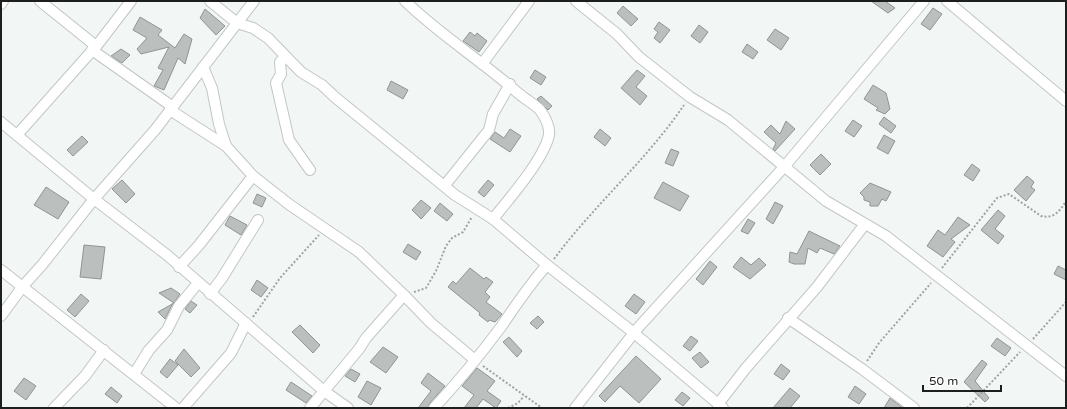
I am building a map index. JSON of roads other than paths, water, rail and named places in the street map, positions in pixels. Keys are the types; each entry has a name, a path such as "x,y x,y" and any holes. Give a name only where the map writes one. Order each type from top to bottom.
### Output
{"street":[{"path":"1,4 4,1"},
{"path":"40,1 94,48 171,108 226,146 253,176 290,205 326,228 359,252 404,294 431,323 475,360"},
{"path":"17,135 94,48 130,1"},
{"path":"210,1 237,23 253,28 268,38 278,46 285,57 301,72 322,85 456,195 493,218 548,266 634,333 721,406 788,318 817,287 865,224"},
{"path":"1,316 23,286 42,265 94,199 171,108 254,1"},
{"path":"406,1 482,64 510,84 540,111 549,130 548,137 530,171 493,218"},
{"path":"482,64 529,1"},
{"path":"576,1 617,34 639,57 690,97 728,120 826,201 886,236 938,274 1066,376"},
{"path":"575,408 634,333 784,166 924,1"},
{"path":"947,1 1066,101"},
{"path":"285,57 280,62 281,74 276,83 289,140 310,170"},
{"path":"203,67 212,88 219,124 226,146"},
{"path":"445,185 489,130 493,114 510,84"},
{"path":"1,122 94,199 179,266 198,284 247,324 324,391 348,408"},
{"path":"179,266 199,245 253,176"},
{"path":"210,294 222,278 258,220"},
{"path":"434,408 475,360 528,286 548,266"},
{"path":"1,270 176,408"},
{"path":"134,374 149,350 167,330 179,306 198,284"},
{"path":"310,408 359,349 366,338 404,294"},
{"path":"788,318 862,369 914,408"},
{"path":"183,408 231,353 247,324"},
{"path":"54,408 85,376 104,350"}]}
